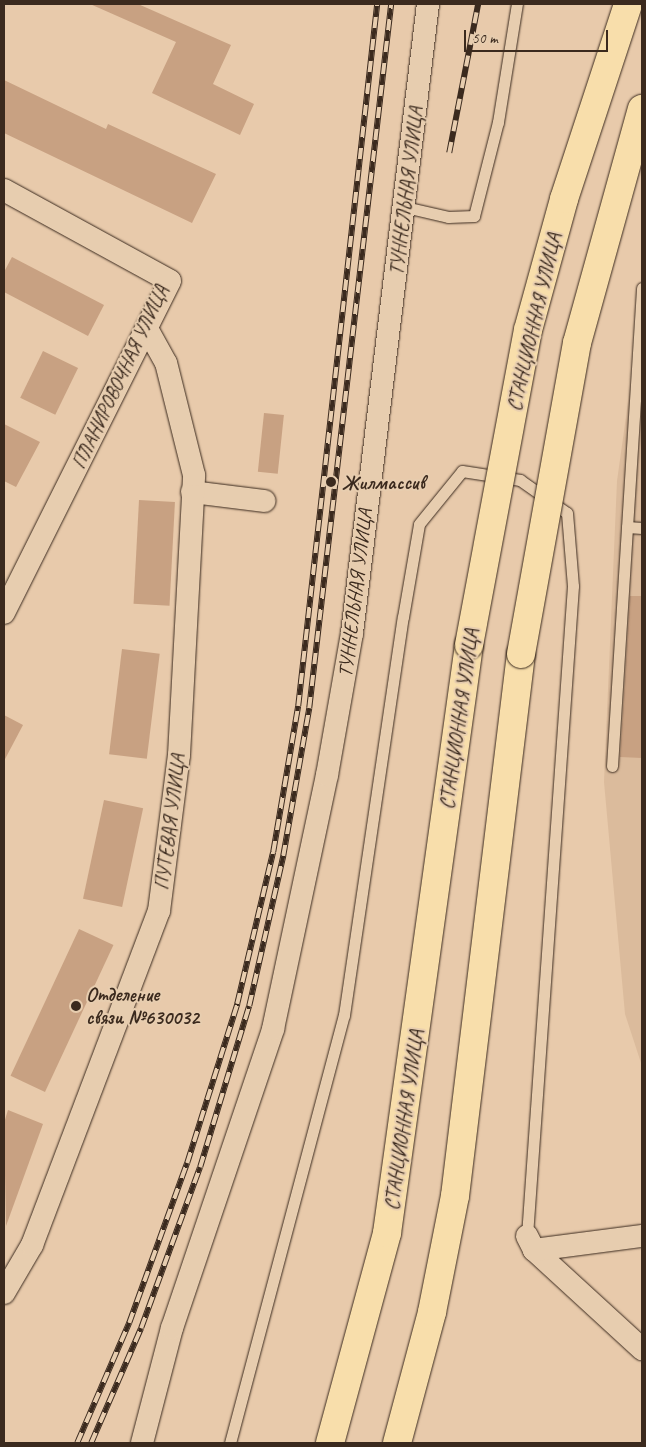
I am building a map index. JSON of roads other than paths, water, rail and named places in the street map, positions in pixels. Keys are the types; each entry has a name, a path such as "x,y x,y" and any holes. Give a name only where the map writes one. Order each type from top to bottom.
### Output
{"main road":[{"name":"СТАНЦИОННАЯ УЛИЦА","path":"330,1443 389,1225 469,646 528,330 564,199 628,4"},
{"path":"397,1443 434,1304 456,1196 522,654 577,343 642,109"}],"street":[{"name":"ТУННЕЛЬНАЯ УЛИЦА","path":"142,1443 172,1328 273,1029 327,775 352,633 405,208 428,4"},
{"name":"ПЛАНИРОВОЧНАЯ УЛИЦА","path":"4,190 170,281 4,613"},
{"name":"ПУТЕВАЯ УЛИЦА","path":"4,1293 32,1245 158,910 179,755 194,475 166,363 147,329"},
{"path":"192,492 264,500"},
{"path":"530,1243 642,1236"},
{"path":"530,1243 642,1349"}],"lane":[{"path":"405,208 448,217 474,216 498,122 517,4"},
{"path":"612,766 642,288"},
{"path":"230,1443 344,1015 403,617 419,524 462,470 520,480 567,513 573,586 530,1243"},
{"path":"627,527 642,528"}],"railway":[{"path":"77,1443 129,1323 187,1163 237,1004 273,852 298,706 377,4"},
{"path":"91,1443 141,1328 200,1167 249,1006 283,856 309,708 391,4"},
{"path":"449,153 478,4"}],"place":[{"name":"Жилмассив","path":"331,482"},
{"name":"Отделение связи №630032","path":"76,1006"}]}
